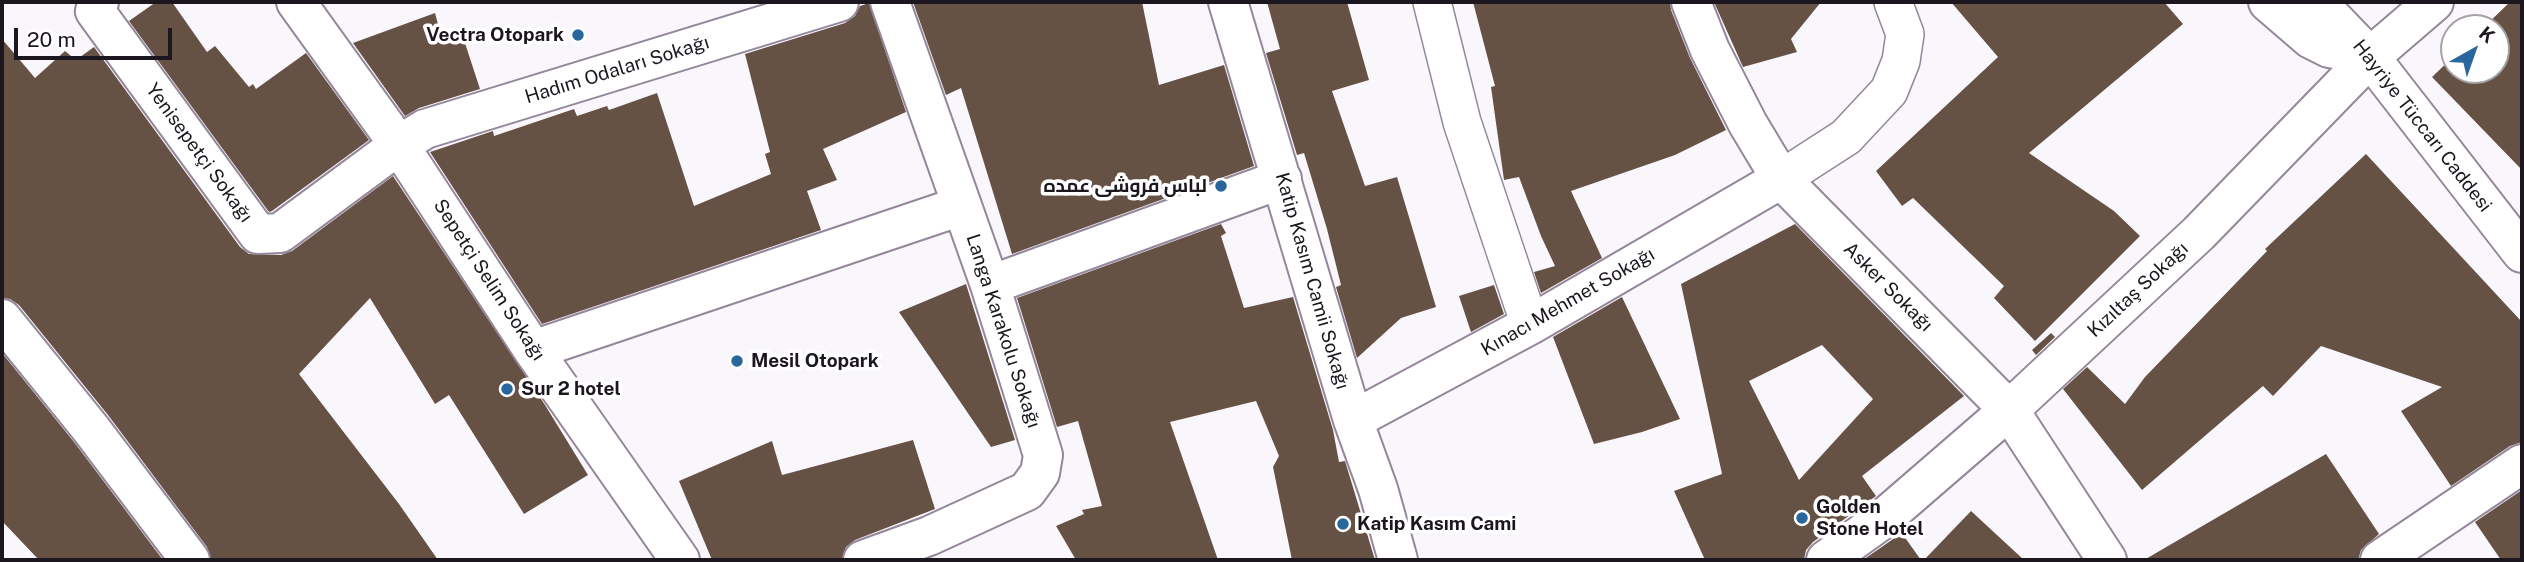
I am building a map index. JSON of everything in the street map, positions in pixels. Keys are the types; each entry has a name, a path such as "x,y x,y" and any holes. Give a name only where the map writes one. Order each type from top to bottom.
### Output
{"street":[{"name":"Yenisepetçi Sokağı","path":"99,2 95,11 258,234 280,233 399,145"},
{"name":"Sepetçi Selim Sokağı","path":"296,2 399,145 533,350 678,560"},
{"name":"Hadım Odaları Sokağı","path":"399,145 425,129 839,2"},
{"name":"Langa Karakolu Sokağı","path":"863,560 953,525 1027,491 1040,472 1043,454 990,285 890,2"},
{"name":"Katip Kasım Camii Sokağı","path":"1228,2 1353,420 1378,489 1398,560"},
{"path":"1432,2 1462,122 1530,326"},
{"name":"Asker Sokağı","path":"1691,2 1710,50 1748,124 1781,179 2009,410 2107,560"},
{"path":"1781,179 1846,137 1889,91 1901,61 1905,34 1893,2"},
{"path":"2268,2 2311,39 2329,48 2370,57"},
{"name":"Hayriye Tüccarı Caddesi","path":"2317,2 2370,57 2522,253"},
{"name":"Kızıltaş Sokağı","path":"1826,560 1883,519 2009,410 2199,233 2370,57 2434,2"},
{"path":"990,285 1282,179"},
{"name":"Kınacı Mehmet Sokağı","path":"1353,420 1530,326 1781,179"},
{"path":"533,350 961,206"},
{"path":"2,319 91,429 190,560"},
{"path":"2380,560 2522,464"}],"building":[{"path":"156,2 172,2 207,52 215,46 249,87 253,84 256,89 306,53 369,140 269,212 129,21"},
{"path":"913,2 1142,2 1159,85 1224,65 1254,166 1012,254 961,88 946,95"},
{"path":"1267,2 1347,2 1369,80 1332,91 1365,186 1397,177 1436,307 1401,318 1357,358 1336,287 1341,285 1327,229 1304,153 1297,155 1266,53 1280,49"},
{"path":"1473,2 1670,2 1690,58 1726,130 1675,155 1571,191 1602,258 1541,293 1534,272 1555,266 1519,177 1504,180 1491,87 1495,86"},
{"path":"1714,2 1821,2 1791,39 1797,52 1743,67"},
{"path":"1951,2 2164,2 2183,24 2029,153 2114,211 2140,236 2035,341 1994,298 2004,286 1913,198 1902,206 1876,171 1998,57"},
{"path":"2510,2 2522,2 2522,170 2432,77 2440,69 2440,84 2510,84 2510,14 2498,14"},
{"path":"869,3 906,112 823,149 837,180 807,191 821,230 542,324 430,152 493,131 494,136 574,109 577,116 607,106 609,110 657,93 694,206 771,174 765,154 770,152 745,54 845,23 855,16 860,6"},
{"path":"435,13 443,43 463,37 480,89 419,108 405,116 353,43"},
{"path":"2,39 35,78 65,51 76,60 94,47 240,247 249,254 281,255 292,251 393,176 545,405 588,475 524,514 449,395 435,404 370,298 299,374 399,504 438,560 211,560 207,547 108,415 19,305 10,299 2,298"},
{"path":"2366,154 2522,322 2522,442 2510,446 2451,486 2401,411 2442,387 2321,346 2273,396 2263,386 2142,490 2063,389 2087,367 2125,404 2145,377 2267,251 2265,249"},
{"path":"1221,224 1226,233 1221,236 1244,308 1293,297 1333,430 1339,462 1345,461 1375,560 1292,560 1273,467 1279,456 1256,401 1170,422 1218,560 1076,560 1056,526 1084,514 1082,510 1102,506 1078,421 1057,427 1017,298"},
{"path":"1795,224 1964,396 1862,476 1876,496 1813,542 1806,550 1804,560 1705,560 1674,491 1722,474 1681,284","holes":["1822,345 1873,399 1799,480 1749,381"]},
{"path":"966,284 1015,440 991,447 899,312"},
{"path":"1494,285 1504,314 1471,332 1459,296"},
{"path":"1622,297 1680,419 1594,444 1553,337"},
{"path":"2051,333 2055,337 2036,355 2032,350"},
{"path":"2,353 74,442 163,560 39,560 2,521"},
{"path":"913,440 935,509 855,540 846,547 842,560 712,560 679,481 772,441 782,475"},
{"path":"2326,454 2379,534 2361,550 2358,560 2144,560"},
{"path":"2522,490 2522,560 2501,560 2475,522"},
{"path":"1971,511 2024,560 1924,560"},
{"path":"1901,532 1921,560 1863,560 1896,537"}],"place":[{"name":"Vectra Otopark","path":"578,35"},
{"name":"لباس فروشی عمده","path":"1221,186"},
{"name":"Mesil Otopark","path":"737,361"},
{"name":"Sur 2 hotel","path":"507,389"},
{"name":"Golden Stone Hotel","path":"1802,518"},
{"name":"Katip Kasım Cami","path":"1343,524"}]}
